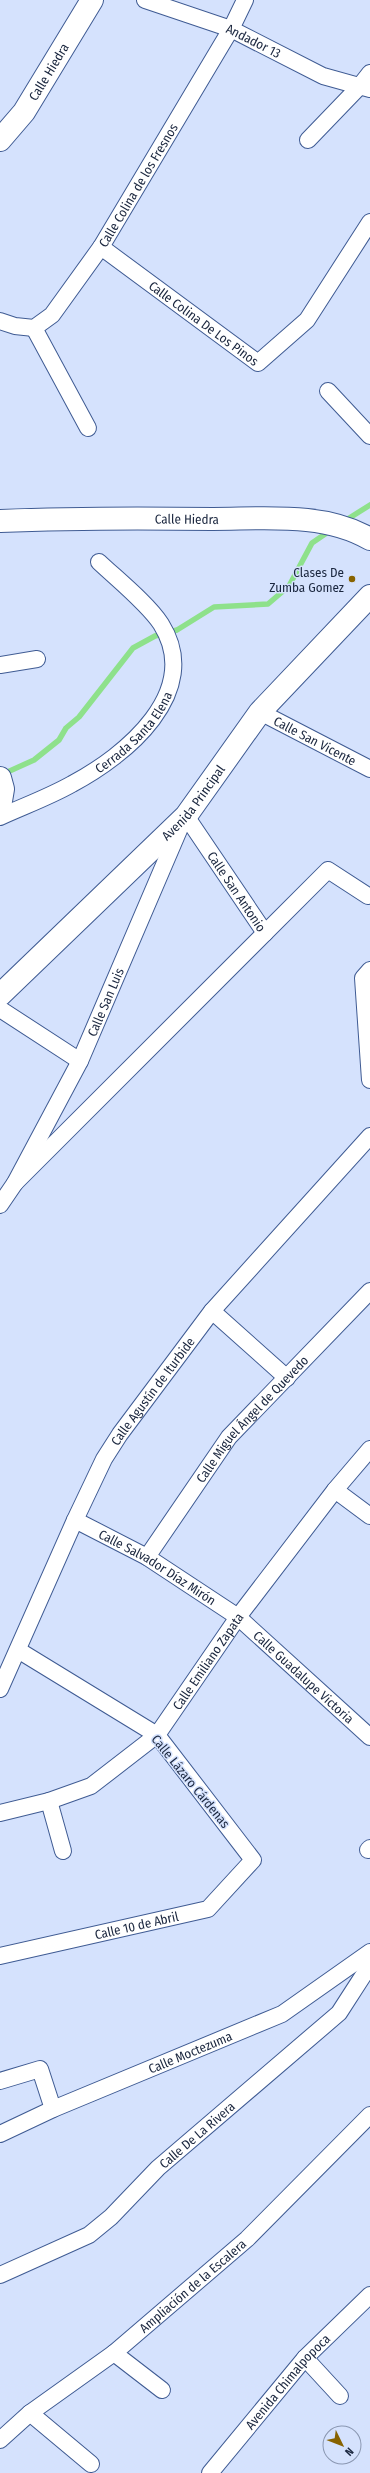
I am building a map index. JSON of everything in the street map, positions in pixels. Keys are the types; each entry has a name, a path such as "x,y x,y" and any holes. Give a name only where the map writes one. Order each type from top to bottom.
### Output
{"street":[{"name":"Calle Hiedra","path":"0,140 24,112 92,0"},
{"name":"Andador 13","path":"145,0 231,29 323,76 365,88"},
{"name":"Calle Colina de los Fresnos","path":"34,328 52,315 101,247 231,29 246,0"},
{"path":"308,140 365,88 370,73"},
{"name":"Calle Colina De Los Pinos","path":"101,247 258,363 307,320 370,222"},
{"path":"0,321 15,326 34,328 88,428"},
{"path":"328,391 370,436"},
{"name":"Calle Hiedra","path":"0,521 103,517 312,520 367,537"},
{"name":"Cerrada Santa Elena","path":"0,817 72,784 123,751 153,719 168,696 173,670 171,651 161,624 99,562"},
{"name":"Avenida Principal","path":"0,995 186,816 260,712 370,596"},
{"path":"0,665 37,659"},
{"name":"Calle San Vicente","path":"260,712 370,769"},
{"name":"Calle San Antonio","path":"186,816 265,933 328,870 368,896"},
{"name":"Calle San Luis","path":"16,1183 80,1061 186,816"},
{"name":"Calle San Luis","path":"0,1204 16,1183 265,933"},
{"path":"366,974 370,1080"},
{"path":"0,1009 80,1061"},
{"name":"Calle Agustín de Iturbide","path":"0,1689 75,1520 104,1459 120,1434 212,1311 370,1136"},
{"name":"Calle Miguel Ángel de Quevedo","path":"147,1557 230,1437 370,1291"},
{"path":"212,1311 287,1378"},
{"name":"Calle Emiliano Zapata","path":"0,1812 49,1801 91,1786 157,1735 238,1617 335,1490 370,1449"},
{"path":"335,1490 370,1516"},
{"name":"Calle Salvador Díaz Mirón","path":"75,1520 147,1557 238,1617"},
{"name":"Calle Guadalupe Victoria","path":"238,1617 370,1738"},
{"name":"Calle Lázaro Cárdenas","path":"18,1650 157,1735 253,1860"},
{"path":"49,1801 63,1851"},
{"name":"Calle 10 de Abril","path":"0,1956 208,1909 253,1860"},
{"name":"Calle Moctezuma","path":"0,2134 53,2109 282,2014 370,1952"},
{"name":"Calle De La Rivera","path":"0,2275 89,2235 170,2158 339,2013 370,1965"},
{"path":"0,2081 40,2069 53,2109"},
{"name":"Ampliación de la Escalera","path":"0,2440 30,2413 114,2353 247,2239 370,2115"},
{"name":"Avenida Chimalpopoca","path":"219,2470 305,2358 370,2295"},
{"path":"114,2353 162,2390"},
{"path":"305,2358 340,2396"},
{"path":"30,2413 91,2464"}],"waterway":[{"path":"343,522 370,505"},
{"path":"3,774 34,760 59,740 66,728 79,717 133,648 155,636 177,630 214,607 268,604 289,586 312,543 331,530"}],"place":[{"name":"Clases De Zumba Gomez","path":"352,579"}]}
